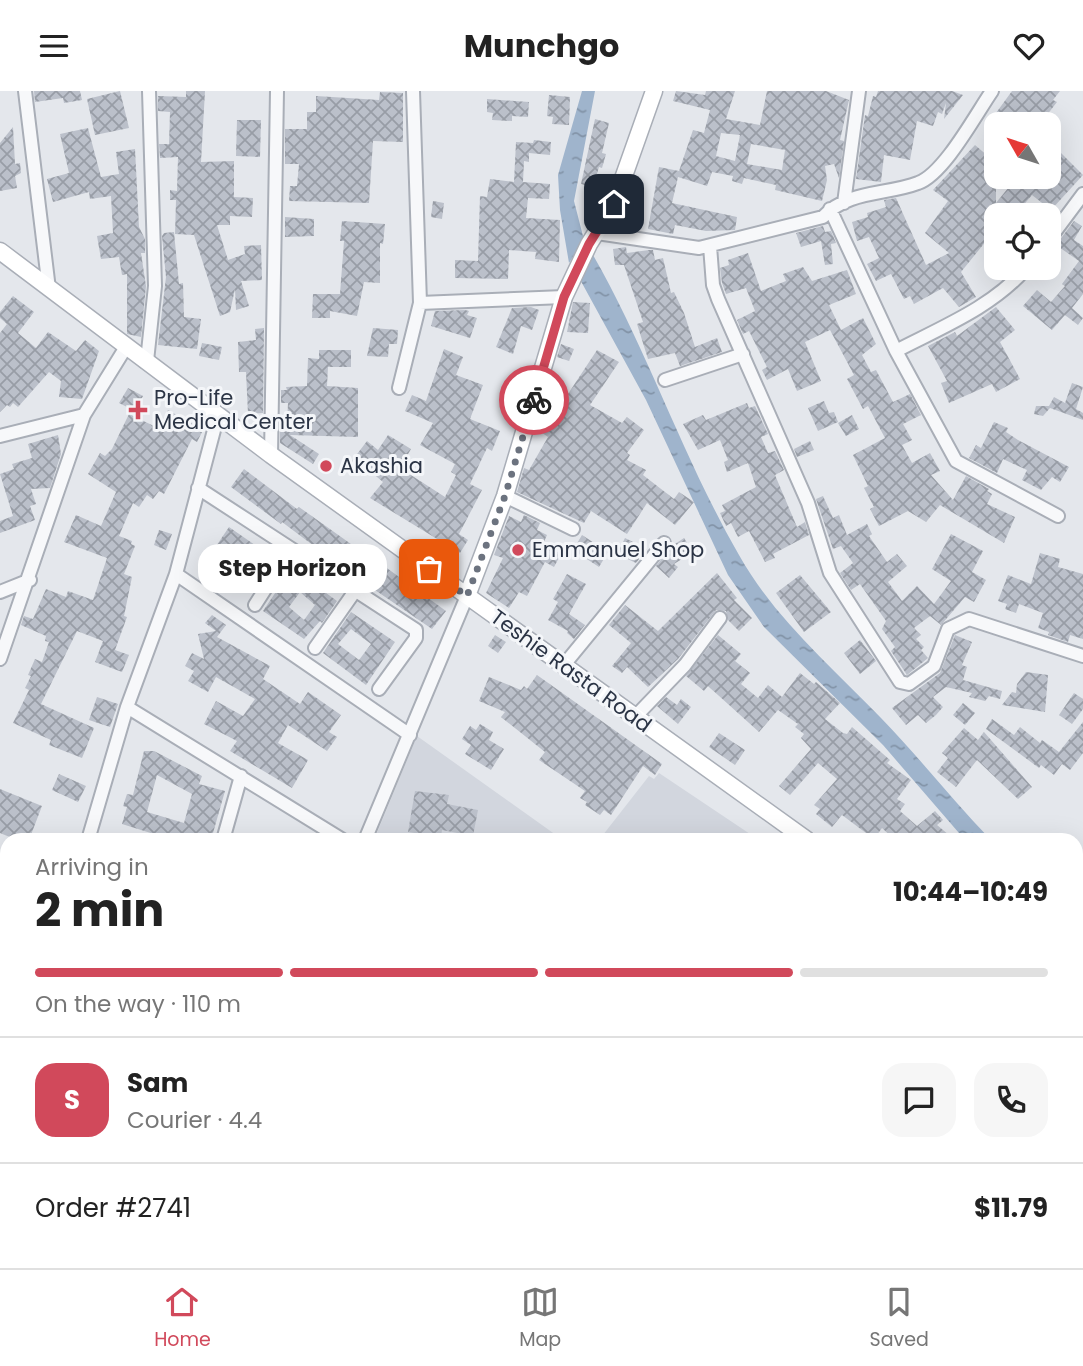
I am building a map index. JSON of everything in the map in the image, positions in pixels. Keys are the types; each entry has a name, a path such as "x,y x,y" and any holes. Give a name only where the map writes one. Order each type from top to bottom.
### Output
{"main road":[{"path":"467,596 505,496 564,297 614,204 654,91"},
{"name":"Teshie Rasta Road","path":"0,251 271,455 797,833"}],"street":[{"path":"25,91 49,289"},
{"path":"144,361 147,361 155,297 149,91"},
{"path":"271,455 277,91"},
{"path":"399,388 420,303 413,91"},
{"path":"844,204 859,91"},
{"path":"593,239 699,248 823,217 831,209 865,193 920,183 932,174 992,91"},
{"path":"1061,224 1083,194"},
{"path":"831,209 896,351 956,461 1058,516"},
{"path":"710,246 713,285 808,503 830,573 900,682 909,684 933,666 948,629 969,619 1083,656"},
{"path":"896,351 981,307 1016,280"},
{"path":"420,303 564,297"},
{"path":"0,659 30,580 84,415 126,347"},
{"path":"665,380 743,354"},
{"path":"0,436 84,415"},
{"path":"90,833 127,707 176,574 218,415"},
{"path":"198,488 418,633 379,689"},
{"path":"505,496 573,529"},
{"path":"563,666 664,543"},
{"path":"255,605 291,549"},
{"path":"176,574 410,734"},
{"path":"0,591 30,580"},
{"path":"315,648 355,591"},
{"path":"368,833 467,596"},
{"path":"635,717 685,665 720,618"},
{"path":"127,707 332,833"},
{"path":"225,833 242,776"}],"shaded area":[{"path":"417,736 553,833 377,833"},
{"path":"659,773 749,833 604,833 649,776 654,779"}],"water":[{"path":"582,91 595,91 574,201 584,240 569,263 560,210 558,175"},
{"path":"593,255 631,329 700,481 739,555 769,600 786,621 895,733 984,833 959,833 883,745 764,627 728,575 646,400 577,274"}],"building":[{"path":"34,91 80,91 82,100 64,103 63,98 35,102"},
{"path":"120,91 129,128 95,135 87,99"},
{"path":"186,91 205,91 201,162 234,161 234,197 253,198 252,217 230,216 230,225 217,225 228,260 245,254 244,246 261,245 262,280 241,281 249,306 236,310 235,289 230,312 220,316 194,235 175,234 176,200 170,200 170,190 177,191 178,157 160,158 159,144 169,144 170,112 158,111 158,96 186,97"},
{"path":"676,91 705,95 706,91 735,91 726,119 760,125 767,91 826,91 849,100 840,140 844,141 839,178 834,164 825,166 827,180 822,201 775,190 776,185 744,178 742,184 732,181 733,176 712,172 707,186 678,177 672,203 737,217 735,230 706,231 675,225 673,234 648,229 659,167 679,171 678,174 693,130 704,133 710,110 673,101","holes":["721,133 740,135 735,161 716,156","751,144 785,150 782,170 747,164"]},
{"path":"878,91 952,91 963,95 944,119 946,103 942,114 938,112 933,126 917,121 910,160 884,155 881,182 856,179 865,115 868,116 873,96 876,97"},
{"path":"1012,91 1060,91 1053,100 1057,102 1049,112 997,112"},
{"path":"380,92 403,93 403,142 373,141 369,203 289,201 290,186 297,186 299,164 285,164 285,129 307,129 307,112 316,112 316,96 379,100"},
{"path":"549,95 570,97 569,125 552,124 553,117 547,116"},
{"path":"487,99 529,102 528,117 512,116 512,121 492,120 493,113 487,112"},
{"path":"595,119 609,123 602,153 606,154 593,187 581,184"},
{"path":"237,120 261,120 260,157 236,156"},
{"path":"13,127 15,164 20,163 21,173 15,176 17,188 0,191 0,143"},
{"path":"88,128 101,177 119,174 116,152 135,149 139,227 145,239 145,253 141,253 146,286 141,337 127,334 127,274 122,275 119,257 101,259 97,236 113,233 111,196 90,199 89,192 53,202 47,179 69,173 60,134"},
{"path":"534,140 551,142 550,155 529,153 529,162 524,161 523,182 550,184 549,199 528,198 526,218 560,220 559,262 535,259 536,252 509,250 508,279 455,278 455,260 478,261 480,196 487,197 490,179 514,182 516,142 533,143"},
{"path":"975,145 984,153 984,189 996,189 996,203 984,203 984,244 961,272 976,297 959,307 943,288 914,304 910,296 904,299 891,274 876,281 867,264 879,258 869,237 857,241 852,222 868,217 867,213 886,207 884,200 896,198 926,265 949,253 925,233 948,201 933,190"},
{"path":"1061,153 1083,175 1057,203 1042,203 1032,195 1025,203 996,203 1007,189 1061,189"},
{"path":"433,201 444,203 442,219 431,217"},
{"path":"285,217 314,219 314,236 285,237"},
{"path":"342,221 385,224 383,244 380,243 380,283 364,282 357,316 330,311 330,318 312,318 313,294 340,294 344,241 340,241"},
{"path":"1074,221 1082,226 1074,240 1083,246 1083,294 1072,308 1083,318 1078,325 1065,315 1052,330 1023,306 1037,290 1051,302 1065,286 1062,284 1079,261 1061,248 1061,238"},
{"path":"823,226 825,232 831,231 836,243 831,244 833,264 825,265 821,241 801,247 796,233"},
{"path":"174,232 179,284 183,283 184,317 201,319 197,349 158,345 166,277 162,236 164,233"},
{"path":"626,247 627,253 653,250 655,260 663,258 671,293 674,292 684,313 695,347 717,338 722,352 680,366 675,353 648,359 637,324 643,322 624,265 615,265 613,249"},
{"path":"748,253 761,291 786,281 783,274 803,267 812,281 847,270 856,294 829,305 841,330 863,318 876,344 862,355 871,372 876,370 893,402 910,394 921,415 903,424 912,440 902,445 912,463 930,453 940,471 931,475 953,500 966,476 989,489 987,491 992,494 987,504 1015,517 1004,543 940,505 926,522 908,511 879,526 870,509 874,507 864,488 868,486 853,455 885,438 868,406 863,409 847,379 854,375 830,330 805,342 821,381 797,391 788,369 767,380 762,370 767,367 749,331 743,334 737,320 755,311 746,288 726,294 722,283 720,268 729,265 728,260"},
{"path":"13,296 34,312 18,333 36,348 48,332 76,351 85,340 99,351 82,399 59,397 61,381 49,372 18,407 13,403 0,412 0,333 7,324 0,318 0,312"},
{"path":"573,302 590,303 588,333 567,332"},
{"path":"531,307 539,310 532,330 521,326 513,354 496,347 512,308"},
{"path":"996,307 1015,330 1000,342 1020,379 996,392 992,384 949,403 941,383 947,381 928,346 955,332 957,336"},
{"path":"435,311 469,311 467,315 477,318 470,338 431,326"},
{"path":"264,328 263,413 248,414 246,372 239,372 238,342 256,340 255,329"},
{"path":"373,328 398,330 397,344 389,344 388,357 367,356"},
{"path":"202,343 222,347 219,360 199,356"},
{"path":"561,344 574,349 569,361 557,357"},
{"path":"444,349 463,357 456,375 483,385 470,419 500,431 492,451 487,448 470,484 482,490 459,534 468,540 460,553 370,498 383,482 365,467 359,475 348,466 367,441 378,450 388,435 411,449 400,468 445,497 456,475 451,472 455,464 420,445 433,423 405,411 412,395 426,401"},
{"path":"319,350 351,350 351,367 328,367 327,386 358,388 358,437 290,435 319,454 313,464 280,443 280,431 287,423 288,403 281,403 281,390 287,390 286,387 307,386 308,358 319,359"},
{"path":"597,350 619,362 590,405 622,423 627,417 644,430 627,453 630,455 627,460 646,470 643,475 674,499 679,492 694,502 675,525 647,503 627,534 591,511 584,523 517,492 524,468 529,470 548,437 541,432 552,410 544,405 554,390 566,397"},
{"path":"1072,383 1083,387 1076,409 1083,413 1083,420 1050,408 1043,416 1034,414 1036,406 1049,406 1054,397 1065,403"},
{"path":"128,388 143,396 135,411 119,403"},
{"path":"824,401 829,413 834,412 838,422 818,431 808,408"},
{"path":"747,403 749,408 755,406 768,434 761,437 768,453 775,451 784,470 775,475 797,527 805,522 809,535 773,554 775,558 765,562 749,531 738,537 731,523 726,526 720,513 725,511 722,505 756,487 748,463 727,472 724,462 728,460 720,440 698,450 683,424 703,415 706,420"},
{"path":"168,410 203,430 197,442 192,439 164,494 159,491 153,499 147,495 139,507 133,503 119,536 132,541 131,544 135,546 124,574 132,577 124,616 127,617 115,650 129,655 122,672 95,662 103,641 77,631 41,704 94,728 82,758 49,745 51,740 13,723 29,690 25,688 35,659 42,662 49,642 45,641 46,636 21,625 24,616 33,619 46,589 66,597 68,591 93,600 107,558 64,542 76,515 101,526 116,492 88,474 100,453 105,456 112,449 129,414 158,428"},
{"path":"852,415 859,429 846,436 838,423"},
{"path":"994,422 1008,428 1006,432 1018,440 1069,467 1060,482 1052,477 1041,490 1022,480 1027,470 1003,459 997,473 969,458 976,445 981,448"},
{"path":"58,435 61,454 50,488 31,489 36,504 30,506 35,520 0,533 0,521 13,516 0,474 14,469 12,464 32,458 28,444"},
{"path":"810,441 814,450 797,457 794,449"},
{"path":"244,469 297,509 299,507 372,559 359,575 282,522 281,524 231,487"},
{"path":"823,496 833,518 839,515 847,535 867,524 872,534 869,536 887,562 897,554 907,566 888,582 902,601 917,586 934,604 951,581 932,569 951,534 983,551 972,572 986,580 974,602 965,597 941,625 930,616 914,628 921,635 916,639 924,647 921,650 928,658 907,675 891,651 895,647 882,629 886,621 860,584 851,590 840,573 853,563 841,546 833,549 816,499"},
{"path":"524,515 540,523 537,530 547,535 543,544 561,554 554,567 545,562 527,596 519,592 509,608 486,593 503,558 494,555 509,516 521,522"},
{"path":"229,527 272,557 254,580 244,573 253,560 238,549 216,580 202,567"},
{"path":"159,530 172,534 166,550 154,545"},
{"path":"582,535 608,552 599,567 573,550"},
{"path":"625,538 647,549 636,563 617,554"},
{"path":"684,538 693,552 674,564 678,567 669,578 656,566 672,546"},
{"path":"1040,553 1060,559 1058,567 1083,574 1083,639 1070,635 1068,642 1048,635 1049,632 1038,628 1043,613 1019,604 1016,613 1005,609 1007,604 998,601 1008,575 1031,584"},
{"path":"384,566 446,611 432,629 375,590 377,588 371,584"},
{"path":"292,568 337,601 322,623 320,621 304,639 263,611","holes":["300,592 315,605 304,620 289,607"]},
{"path":"717,573 737,598 734,600 752,618 739,631 728,620 726,611 716,610 678,659 648,687 627,667 622,673 612,666 631,643 609,625 625,605 658,631"},
{"path":"567,574 586,584 569,614 585,625 574,639 568,631 548,620 558,602 553,599"},
{"path":"800,575 831,612 804,632 776,593"},
{"path":"351,612 395,642 366,685 323,653","holes":["351,629 371,644 359,660 338,644"]},
{"path":"212,615 226,625 217,637 270,666 263,679 300,704 308,692 341,715 329,732 337,737 327,751 288,725 278,743 308,760 292,788 230,751 237,741 204,724 216,701 243,716 255,699 216,677 208,692 188,681 194,671 185,666 192,653 204,659 198,634 216,631 205,623"},
{"path":"495,635 506,642 498,653 488,646"},
{"path":"718,635 741,654 735,661 750,673 741,684 758,698 768,685 782,697 800,673 814,684 816,682 840,703 825,719 843,733 847,734 852,727 890,760 887,763 911,780 897,799 905,804 900,811 917,826 935,811 943,820 937,825 947,833 887,833 882,828 878,833 866,833 842,815 832,827 816,814 820,809 814,805 837,779 818,763 790,795 779,786 811,749 801,738 804,734 795,727 798,724 778,710 759,732 708,686 704,691 686,676"},
{"path":"955,635 972,642 962,665 967,667 963,680 1002,691 1000,699 989,696 985,701 969,697 972,693 946,687 933,697 943,707 936,715 926,723 918,715 906,725 892,708 940,673"},
{"path":"860,640 876,661 860,674 844,653"},
{"path":"1026,672 1048,675 1045,712 1002,705 1012,692 1016,693 1017,684"},
{"path":"537,675 662,764 655,775 643,766 611,815 604,810 600,815 585,805 587,802 580,798 585,791 539,760 545,752 501,717 505,712 479,701 489,677 521,690 524,686 527,689"},
{"path":"1074,693 1083,699 1083,709 1072,724 1059,715"},
{"path":"97,697 118,704 110,727 89,720"},
{"path":"666,697 677,705 681,699 691,707 678,724 657,706"},
{"path":"963,703 975,713 965,725 953,715"},
{"path":"992,719 1014,735 1020,727 1040,743 1042,740 1059,752 1083,722 1083,753 1070,770 1062,764 1054,775 1041,765 1039,768 986,729"},
{"path":"480,724 493,732 489,740 504,749 491,770 465,754 471,745 462,739 470,726 476,730"},
{"path":"964,728 978,740 984,732 1032,787 1018,799 977,760 956,787 937,772 948,758 942,753"},
{"path":"719,733 745,750 735,765 709,747"},
{"path":"144,751 154,751 202,776 199,784 225,791 213,833 151,833 122,824 127,807 123,806 127,794 133,795","holes":["157,775 192,794 184,823 147,812"]},
{"path":"59,774 86,786 78,802 52,790"},
{"path":"0,789 42,806 32,833 0,833"},
{"path":"415,791 449,795 447,804 478,810 474,833 442,830 442,833 408,832"}],"way so far":[{"path":"429,569 467,596 505,496 534,400"}],"place":[{"name":"Pro-Life Medical Center","path":"138,410"},
{"name":"Akashia","path":"326,466"},
{"name":"Emmanuel Shop","path":"518,550"},
{"name":"Step Horizon","path":"429,569"}],"route":[{"path":"534,400 564,297 589,244 606,221 614,204"}]}
